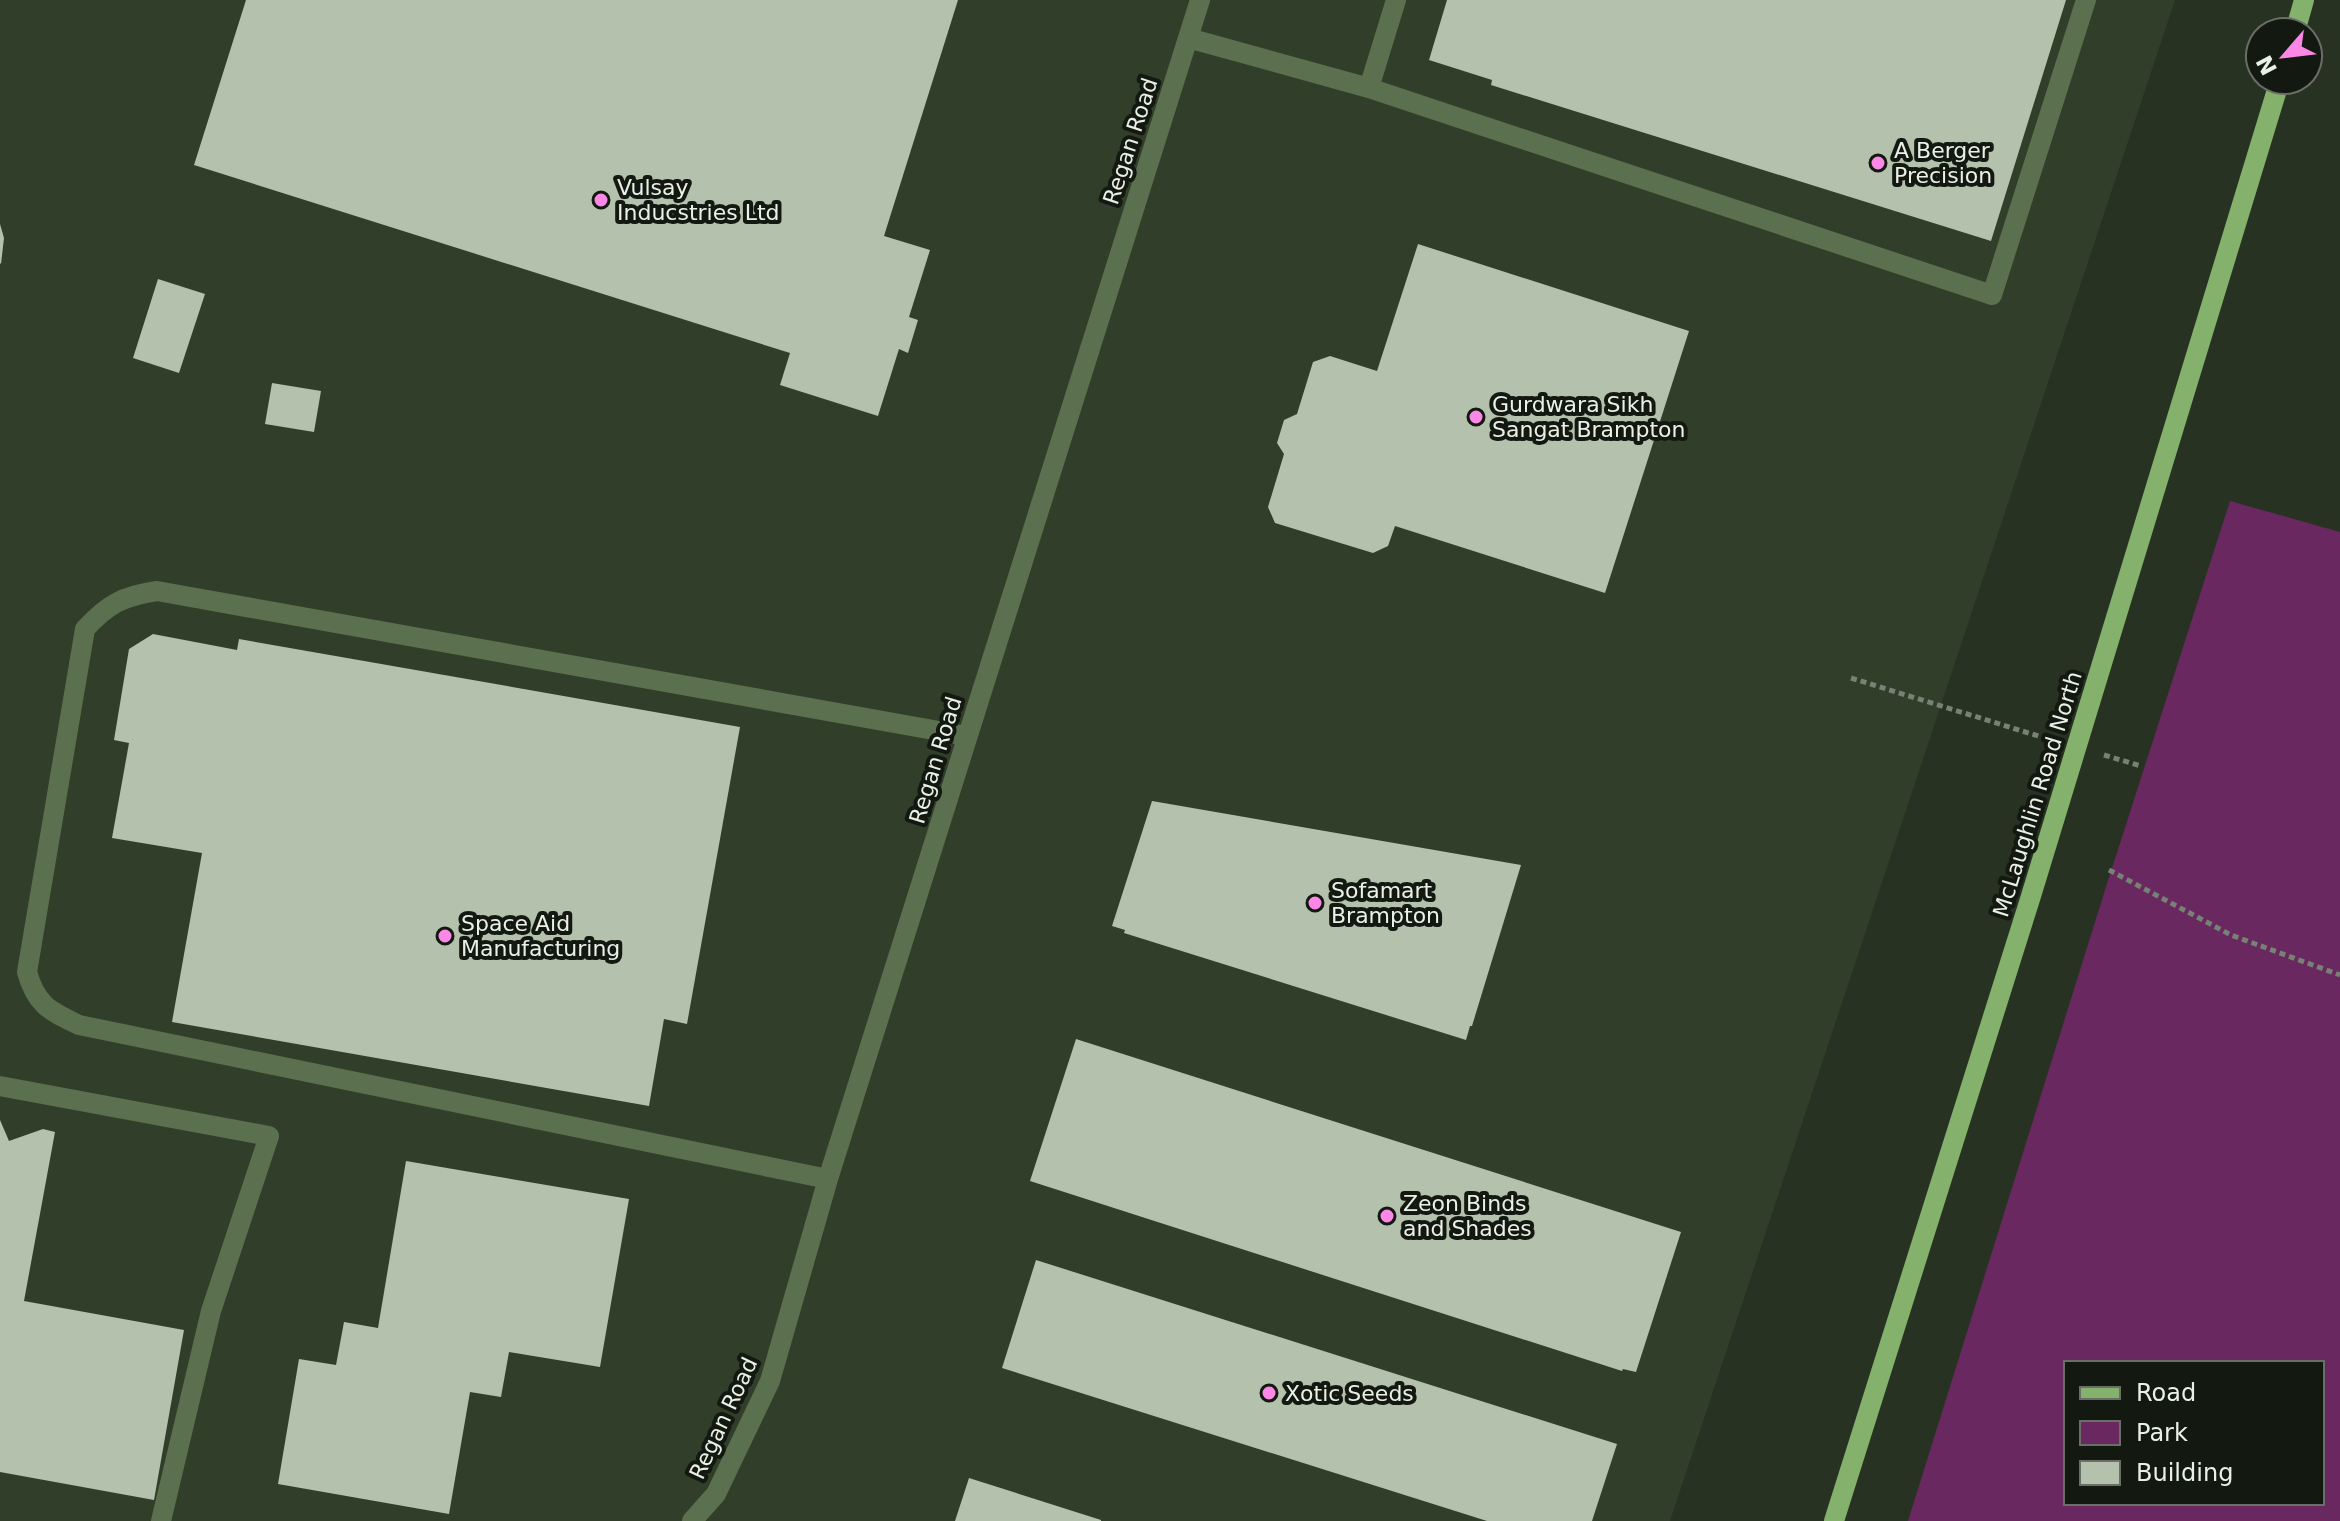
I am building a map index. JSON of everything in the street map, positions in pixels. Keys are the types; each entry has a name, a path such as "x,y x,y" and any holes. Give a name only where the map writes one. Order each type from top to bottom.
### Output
{"main road":[{"name":"McLaughlin Road North","path":"1834,1521 2036,882 2275,96"}],"street":[{"name":"Regan Road","path":"692,1521 716,1494 770,1381 828,1179 1200,0"},
{"path":"1369,88 1396,0"},
{"path":"1188,38 1369,88 1992,295 2086,0"},
{"path":"828,1179 79,1025 54,1012 33,993 27,972 85,629 104,609 117,602 131,595 157,591 967,736"},
{"path":"0,1086 269,1136 211,1311 161,1521"}],"path":[{"path":"1851,678 1996,725"},
{"path":"2109,870 2231,935 2340,975"}],"shaded area":[{"path":"0,0 2175,0 1670,1521 0,1521"}],"green space":[{"path":"2230,501 2340,532 2340,1521 1908,1521"}],"building":[{"name":"Vulsay Inducstries Ltd","path":"246,0 958,0 884,236 930,250 909,317 918,320 908,353 899,349 878,416 780,385 790,353 194,165"},
{"name":"A Berger Precision","path":"1447,0 2066,0 1991,241 1491,85 1492,80 1429,60"},
{"path":"0,224 4,238 1,264 0,263"},
{"name":"Gurdwara Sikh Sangat Brampton","path":"1418,244 1689,331 1605,593 1395,526 1388,546 1373,553 1275,523 1268,507 1284,454 1277,443 1284,420 1297,414 1313,362 1330,356 1377,371"},
{"path":"158,279 205,294 179,373 133,358"},
{"path":"272,383 321,391 314,432 265,424"},
{"name":"Space Aid Manufacturing","path":"153,634 237,650 239,639 740,727 687,1024 664,1019 649,1106 172,1022 202,853 112,838 129,743 114,740 129,649"},
{"name":"Sofamart Brampton","path":"1152,801 1521,865 1466,1040 1124,933 1125,930 1112,926"},
{"name":"Zeon Binds and Shades","path":"1076,1039 1681,1232 1636,1372 1622,1371 1030,1181"},
{"path":"0,1120 9,1141 43,1129 55,1132 24,1301 184,1330 154,1500 0,1472"},
{"path":"406,1161 629,1199 600,1367 509,1352 501,1397 470,1392 449,1514 278,1484 299,1359 336,1365 344,1322 378,1328"},
{"name":"Xotic Seeds","path":"1036,1260 1617,1444 1592,1521 1487,1521 1002,1368"},
{"path":"969,1478 1101,1520 1101,1521 955,1521"}],"place":[{"name":"A Berger Precision","path":"1878,163"},
{"name":"Vulsay Inducstries Ltd","path":"601,200"},
{"name":"Gurdwara Sikh Sangat Brampton","path":"1476,417"},
{"name":"Sofamart Brampton","path":"1315,903"},
{"name":"Space Aid Manufacturing","path":"445,936"},
{"name":"Zeon Binds and Shades","path":"1387,1216"},
{"name":"Xotic Seeds","path":"1269,1393"}]}
